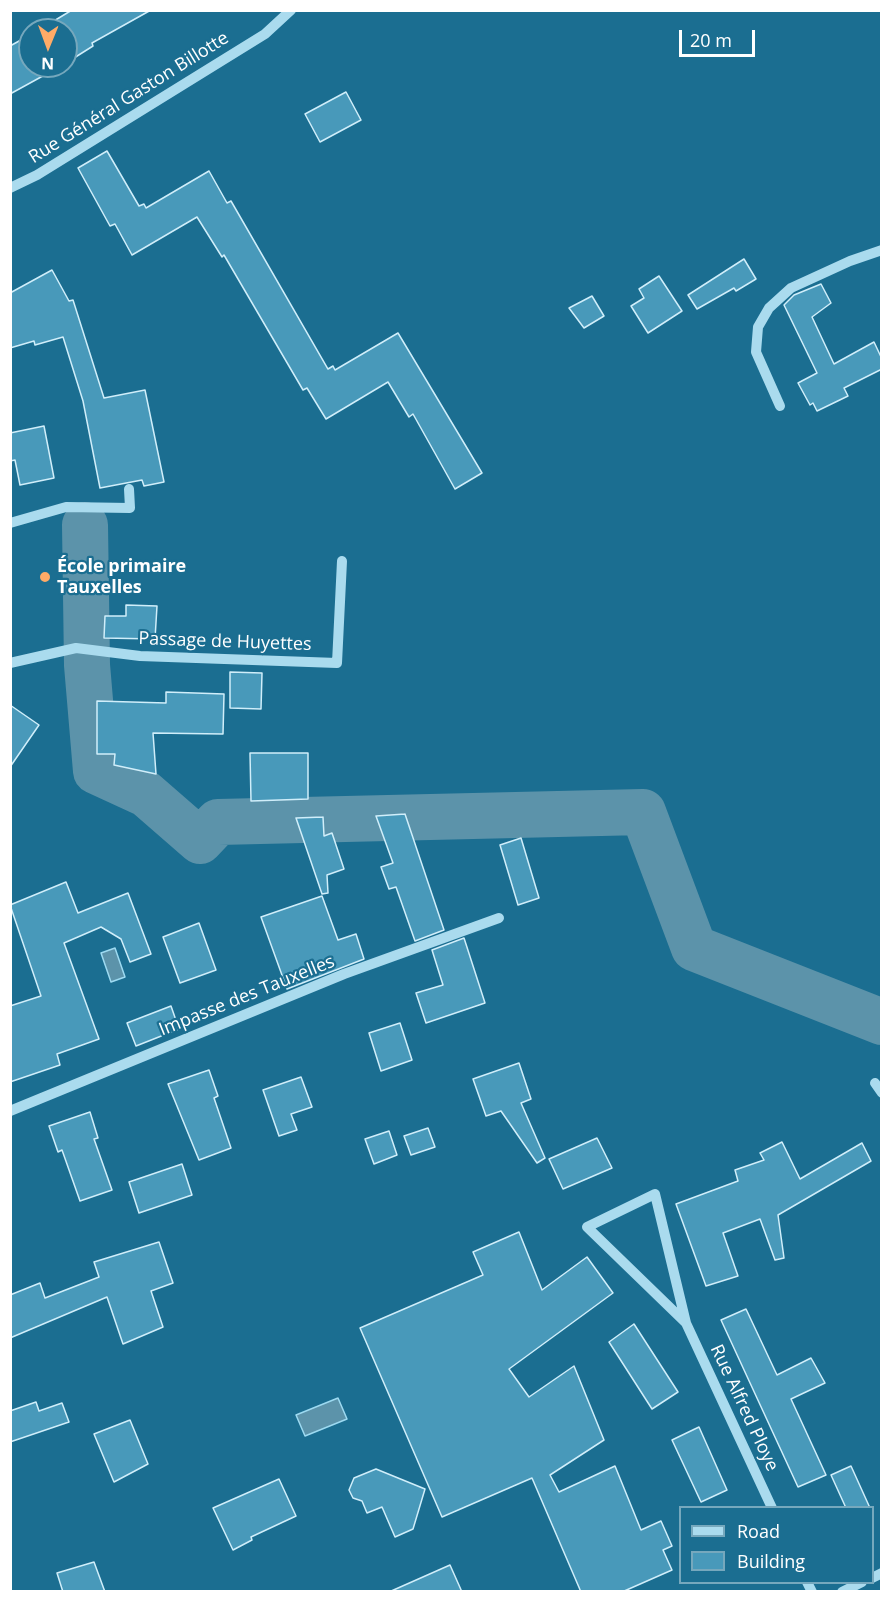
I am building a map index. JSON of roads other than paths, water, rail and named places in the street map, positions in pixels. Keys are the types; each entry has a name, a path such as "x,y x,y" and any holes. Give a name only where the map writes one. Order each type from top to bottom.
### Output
{"street":[{"name":"Rue Général Gaston Billotte","path":"10,188 37,175 265,34 291,10"},
{"path":"780,406 756,352 758,327 769,308 791,288 850,261 882,250"},
{"path":"10,522 66,507 130,508 129,489"},
{"name":"Passage de Huyettes","path":"10,663 76,648 140,656 337,663 342,561"},
{"name":"Impasse des Tauxelles","path":"10,1111 344,974 499,918"},
{"name":"Rue Alfred Ploye","path":"686,1323 587,1227 655,1194 686,1323 771,1506"},
{"path":"842,1592 858,1584"}],"water":[{"path":"115,948 125,977 111,982 101,953"},
{"path":"338,1398 347,1419 305,1436 296,1415"}],"waterway":[{"path":"85,525 87,665 96,771 146,794 200,841 218,822 643,812 694,948 882,1022"}],"place":[{"name":"École primaire Tauxelles","path":"45,577"}]}
